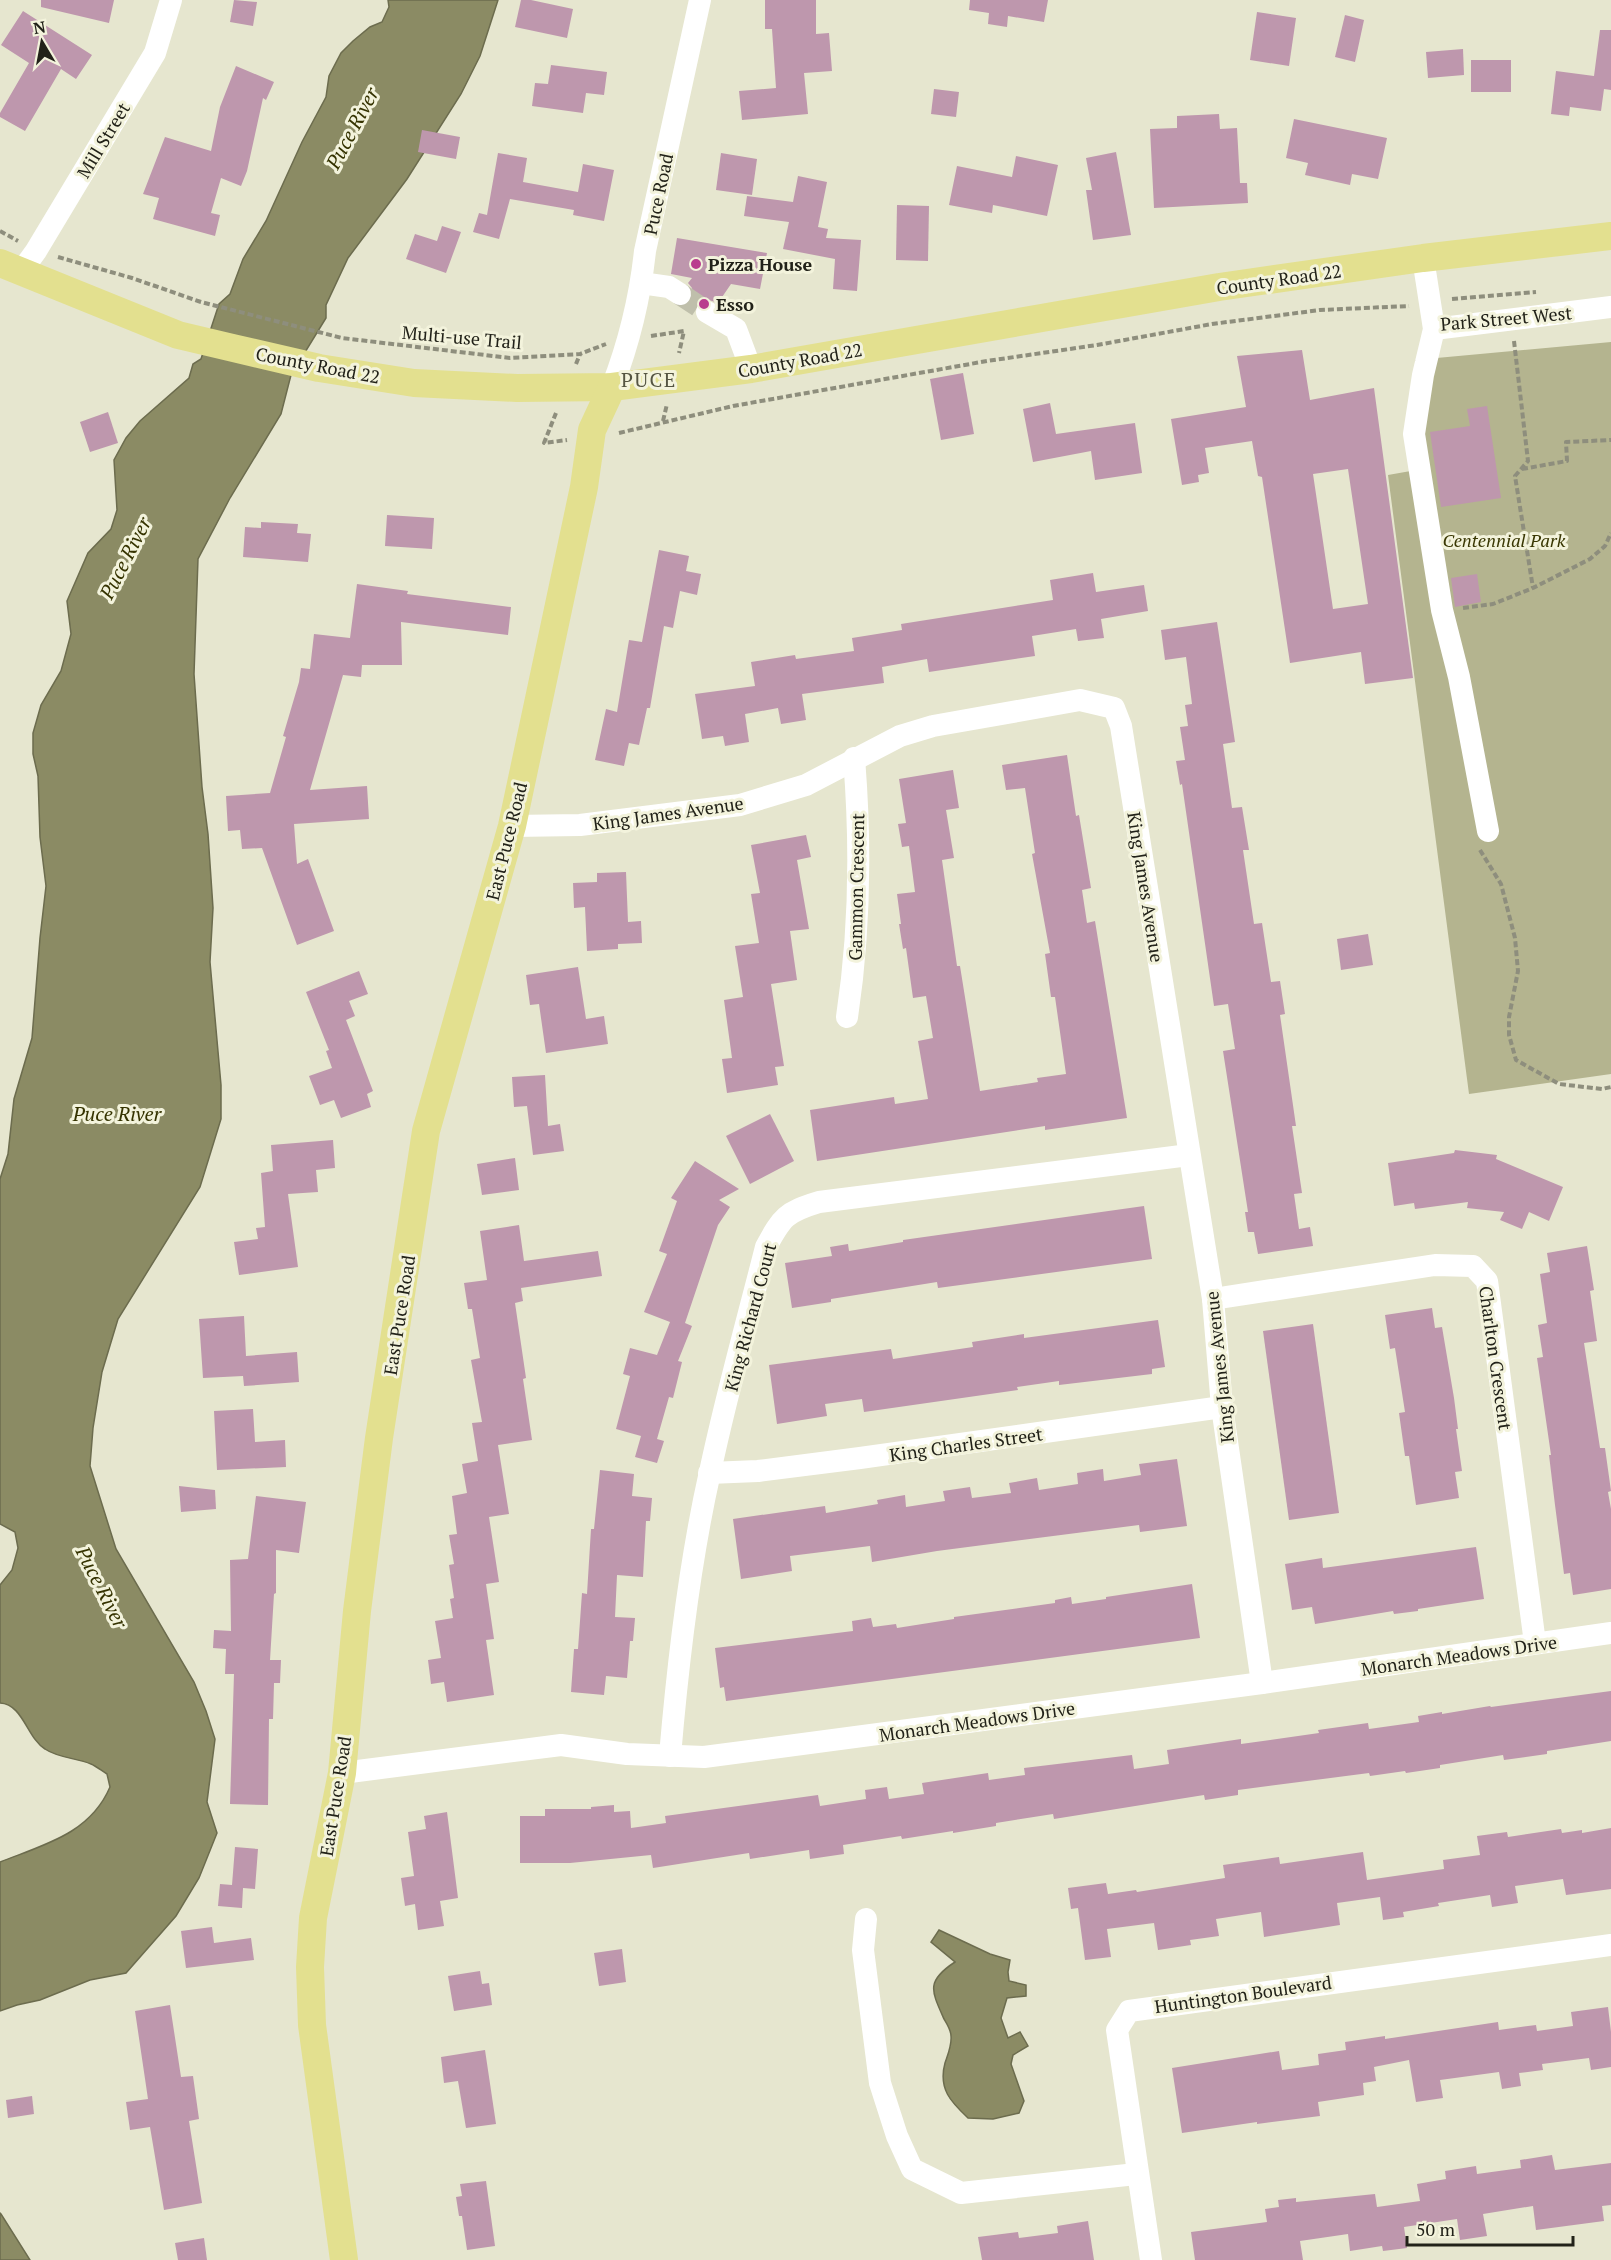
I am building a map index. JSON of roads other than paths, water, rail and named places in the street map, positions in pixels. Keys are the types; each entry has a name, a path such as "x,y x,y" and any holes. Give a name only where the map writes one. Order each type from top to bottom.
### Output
{"main road":[{"name":"County Road 22","path":"19,262 178,335 319,368 414,383 517,388 612,387 751,369 1219,287 1423,258 1611,236"},
{"name":"East Puce Road","path":"344,2260 318,2079 312,2025 310,1967 313,1918 342,1773 357,1611 379,1438 426,1131 512,826 585,487 592,430 612,387"}],"street":[{"name":"Mill Street","path":"19,262 155,53 171,0"},
{"name":"Puce Road","path":"612,387 626,351 641,284 645,251 700,0"},
{"name":"Park Street West","path":"1423,258 1434,329 1611,308"},
{"path":"641,284 669,287 680,294"},
{"path":"707,312 736,329 751,369"},
{"path":"1434,329 1423,375 1414,434 1442,610 1459,677 1488,831"},
{"name":"King James Avenue","path":"512,826 580,825 740,805 806,785 900,736 933,726 1080,700 1114,708 1120,726 1213,1299 1222,1407 1262,1683"},
{"name":"Gammon Crescent","path":"847,1017 854,974 860,832 854,758"},
{"name":"King Richard Court","path":"670,1756 676,1678 710,1473 766,1247 781,1220 799,1208 819,1202 1190,1155"},
{"name":"Charlton Crescent","path":"1213,1299 1435,1265 1473,1266 1487,1281 1535,1644"},
{"name":"King Charles Street","path":"710,1473 759,1471 860,1458 1222,1407"},
{"name":"Monarch Meadows Drive","path":"342,1773 561,1745 627,1754 704,1757 1262,1683 1611,1633"},
{"path":"866,1919 863,1950 880,2083 897,2136 912,2169 961,2193 1136,2174"},
{"name":"Huntington Boulevard","path":"1150,2260 1117,2030 1129,2011 1611,1945"}],"water":[{"name":"Puce River","path":"388,0 498,0 480,56 461,94 407,179 348,258 326,305 326,318 291,375 281,414 230,498 198,559 194,674 213,908 210,962 221,1085 221,1119 200,1187 118,1319 102,1372 93,1428 90,1466 116,1549 194,1682 215,1739 207,1802 217,1833 199,1878 176,1916 126,1973 90,1980 40,2000 0,2011 0,1862 64,1836 78,1827 101,1803 110,1787 107,1774 95,1766 45,1749 39,1744 20,1715 8,1705 0,1703 0,1585 12,1570 18,1548 15,1532 0,1524 0,1179 8,1154 14,1099 32,1038 46,886 40,837 38,776 33,754 33,733 41,705 61,671 71,634 67,601 88,553 111,529 117,510 114,460 126,438 140,421 189,378 193,364 201,359 219,304 230,294 243,259 266,221 302,142 326,97 329,76 341,53 370,27 382,22 389,7"},
{"path":"939,1930 990,1954 1010,1960 1009,1981 1026,1985 1026,1996 1007,1998 1001,2018 1008,2038 1020,2032 1028,2046 1013,2055 1011,2064 1024,2101 1019,2113 993,2119 968,2118 951,2100 945,2088 943,2072 951,2034 936,2001 934,1987 939,1975 955,1962 931,1942"},
{"path":"1,2214 30,2260 0,2260"}],"tunnel":[{"path":"680,294 707,312"}],"place":[{"name":"Pizza House","path":"696,264"},
{"name":"Esso","path":"704,304"}],"district":[{"name":"PUCE","path":"649,379"}],"park label":[{"name":"Centennial Park","path":"1504,540"}]}
